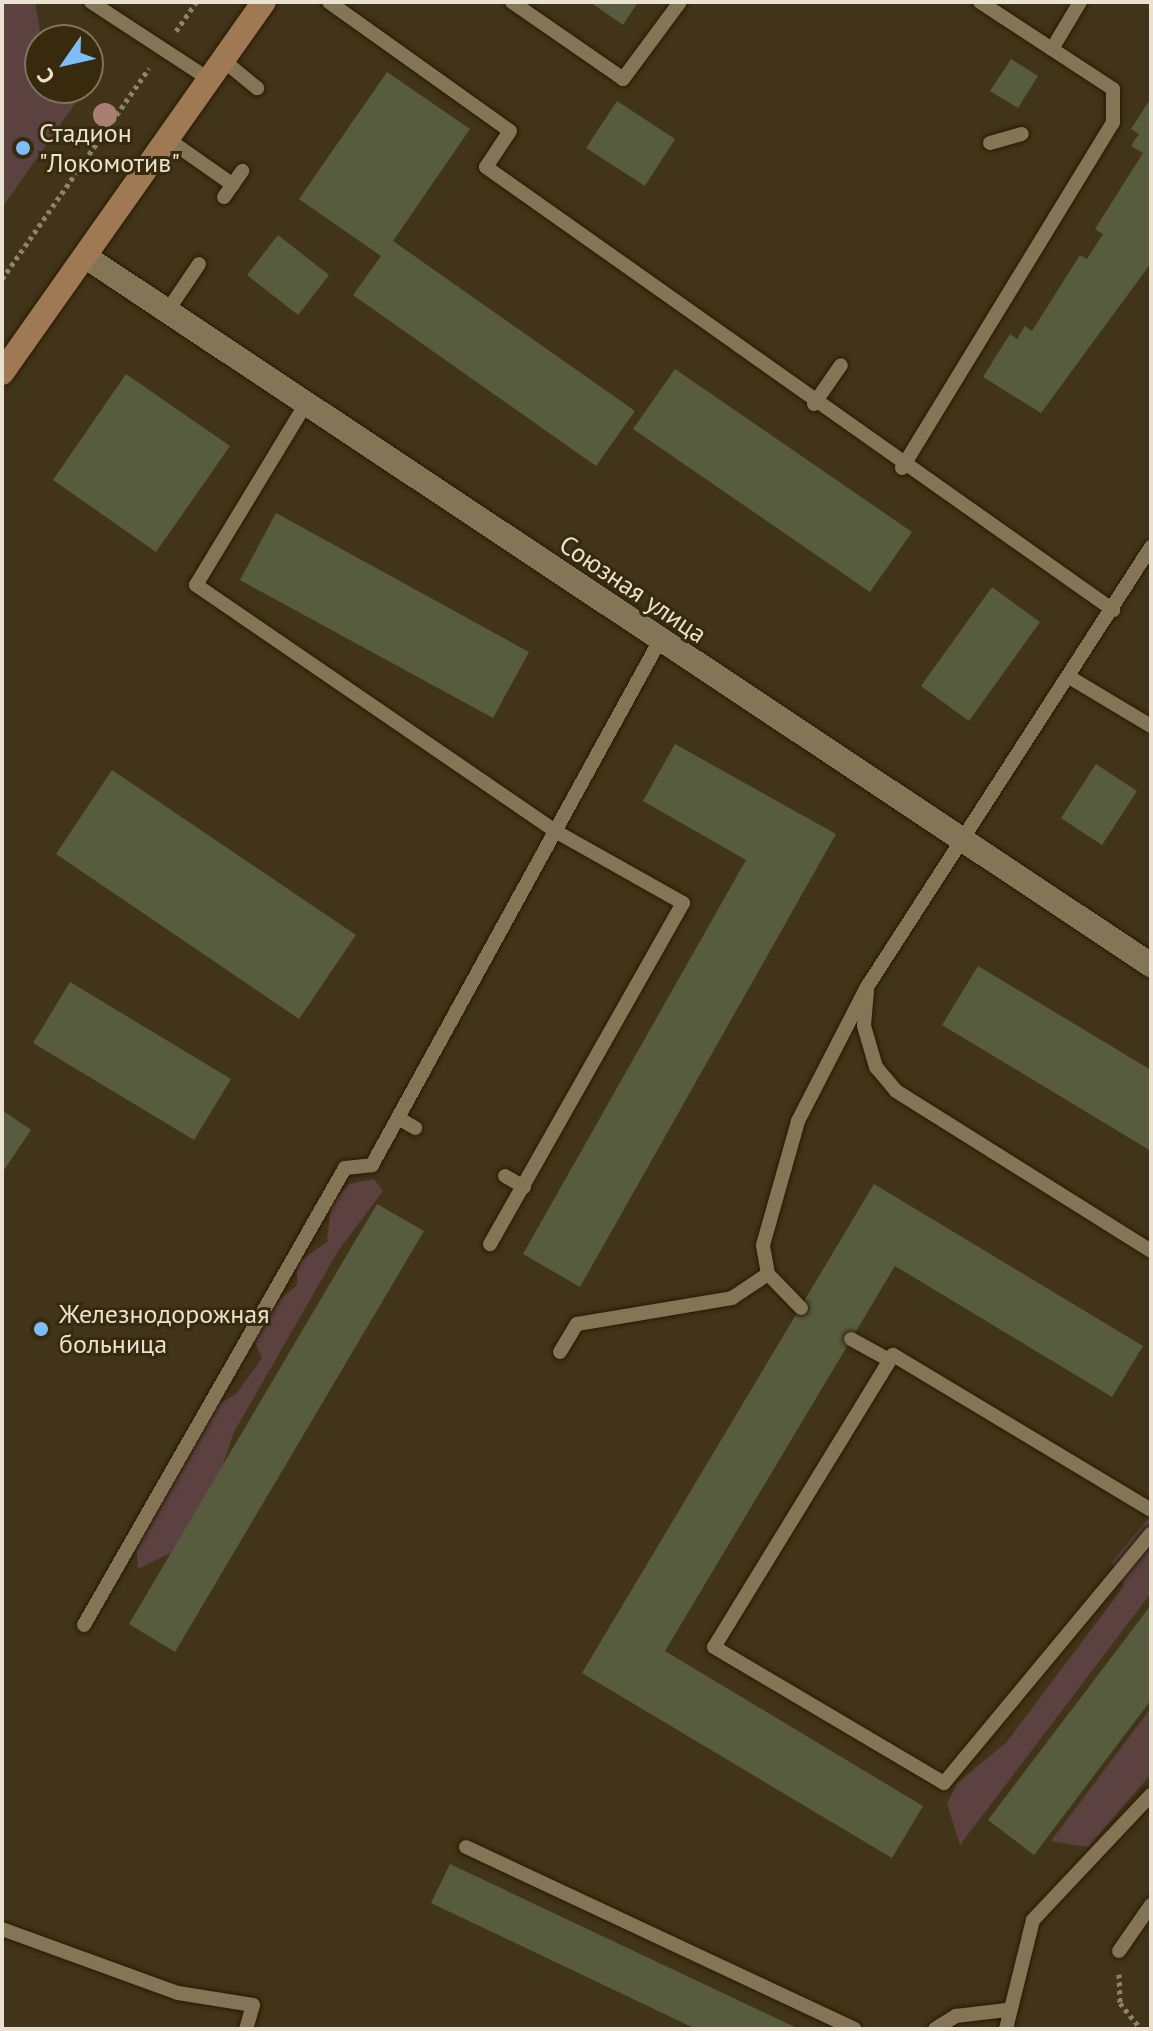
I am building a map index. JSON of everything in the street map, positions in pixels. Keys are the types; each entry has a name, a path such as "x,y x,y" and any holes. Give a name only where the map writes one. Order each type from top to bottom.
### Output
{"street":[{"path":"2,373 264,2"},
{"name":"Союзная улица","path":"86,257 1151,965"}],"lane":[{"path":"91,2 163,49 257,88"},
{"path":"329,2 510,131 486,167 902,468 1113,610"},
{"path":"512,2 623,79 680,2"},
{"path":"902,468 1106,114 1113,89 980,2"},
{"path":"1052,49 1080,2"},
{"path":"990,143 1022,134"},
{"path":"169,140 228,191 242,171"},
{"path":"166,313 199,264"},
{"path":"814,404 841,365"},
{"path":"305,405 196,585 555,831 683,903 490,1244"},
{"path":"801,1308 768,1274 763,1245 798,1121 867,987 965,843 1151,547"},
{"path":"84,1625 345,1168 372,1165 660,640"},
{"path":"1071,678 1151,726"},
{"path":"867,987 864,1026 876,1067 896,1091 942,1125 1151,1251"},
{"path":"398,1118 415,1128"},
{"path":"505,1176 524,1187"},
{"path":"560,1352 577,1324 732,1298 768,1274"},
{"path":"851,1339 889,1360"},
{"path":"1151,1510 893,1355 714,1647 944,1783 1151,1534"},
{"path":"1006,2029 1007,2010 1033,1920 1151,1795"},
{"path":"466,1847 854,2029"},
{"path":"1119,1951 1151,1905"},
{"path":"2,1929 178,1993 253,2005 246,2029"},
{"path":"935,2029 956,2016 1007,2010"}],"path":[{"path":"2,279 196,2"},
{"path":"1119,1951 1120,2003 1141,2029"}],"shaded area":[{"name":"Стадион \"Локомотив\"","path":"2,2 35,2 39,24 24,24 24,104 75,104 2,208"},
{"path":"374,1179 383,1191 338,1251 234,1432 208,1509 180,1548 138,1569 136,1545 216,1406 237,1393 262,1358 253,1338 272,1306 297,1285 297,1263 327,1242 331,1205 349,1184"},
{"path":"1151,1515 1151,1593 960,1845 947,1804 957,1783 1006,1743 1124,1586 1112,1562"},
{"path":"1151,1708 1151,1774 1088,1847 1051,1841"}],"building":[{"path":"590,2 638,2 623,25"},
{"path":"1011,59 1038,76 1018,108 990,91"},
{"path":"387,72 470,129 393,241 635,411 596,466 353,295 381,256 299,199"},
{"path":"1151,98 1151,263 1041,413 983,377 1010,334 1017,339 1025,326 1032,331 1080,255 1087,259 1103,234 1095,229 1143,153 1131,146 1139,134 1131,129"},
{"path":"617,101 675,139 645,186 586,148"},
{"path":"278,235 329,275 298,315 247,275"},
{"path":"675,369 912,532 870,592 633,429"},
{"path":"126,374 230,446 156,552 53,480"},
{"path":"276,513 529,652 493,718 240,580"},
{"path":"992,587 1040,622 969,721 921,686"},
{"path":"675,744 836,834 580,1287 523,1254 746,860 643,801"},
{"path":"1096,764 1137,791 1102,845 1061,818"},
{"path":"112,770 356,935 299,1019 56,854"},
{"path":"978,966 1151,1070 1151,1151 942,1025"},
{"path":"70,982 231,1079 194,1140 33,1043"},
{"path":"2,1110 31,1130 2,1173"},
{"path":"874,1184 1143,1346 1112,1397 895,1266 665,1651 923,1806 892,1858 582,1673"},
{"path":"377,1204 424,1231 175,1652 129,1624"},
{"path":"1151,1605 1151,1700 1034,1855 988,1820"},
{"path":"450,1864 799,2029 696,2029 431,1903"}],"place":[{"name":"Стадион \"Локомотив\"","path":"23,148"},
{"name":"Железнодорожная больница","path":"41,1329"}]}
